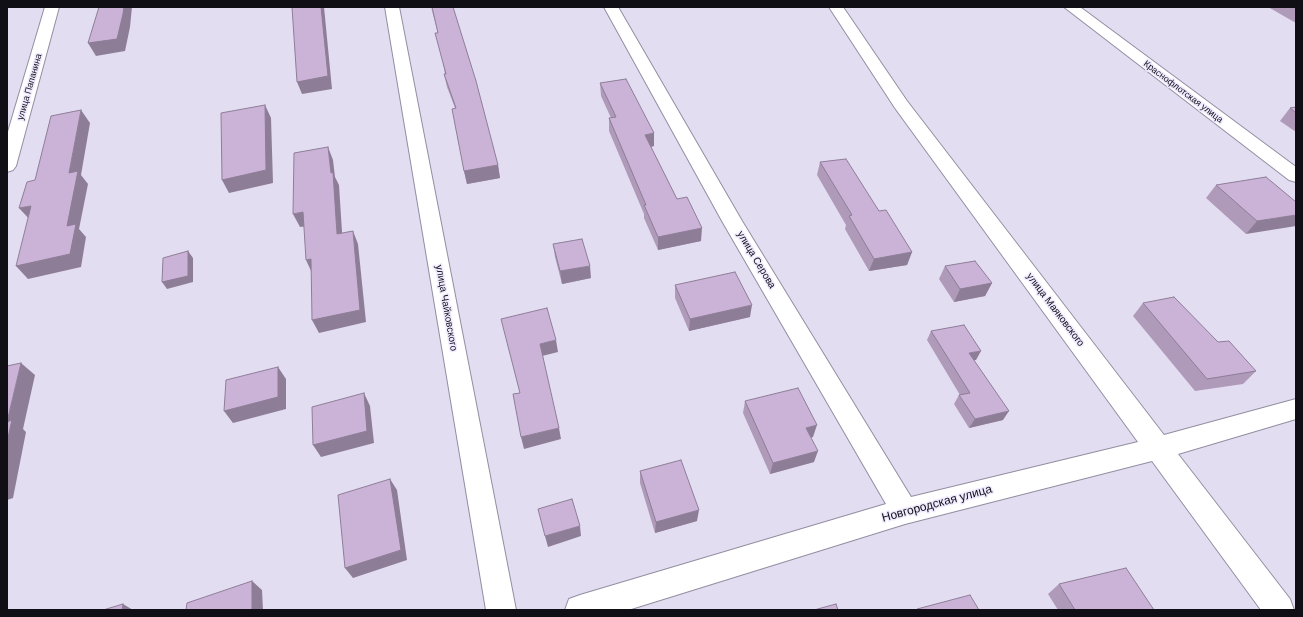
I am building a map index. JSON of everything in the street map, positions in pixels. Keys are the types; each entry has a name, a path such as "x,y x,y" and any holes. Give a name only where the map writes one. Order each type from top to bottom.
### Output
{"street":[{"name":"улица Папанина","path":"7,166 52,7"},
{"name":"улица Чайковского","path":"392,7 501,610"},
{"name":"улица Серова","path":"611,7 732,220 905,511"},
{"name":"улица Маяковского","path":"836,7 901,104 1279,610"},
{"name":"Краснофлотская улица","path":"1071,7 1296,176"},
{"name":"Новгородская улица","path":"580,610 905,511 1158,448 1296,409"}],"building":[{"path":"99,7 124,7 117,39 88,43"},
{"path":"292,7 321,7 328,76 297,82"},
{"path":"432,7 453,7 476,81 498,165 464,171 452,109 456,108 444,74 446,74 435,33 438,33"},
{"path":"626,79 654,133 645,135 677,199 687,197 702,228 658,237 609,118 616,117 600,83"},
{"path":"265,105 266,170 222,180 221,113"},
{"path":"1296,107 1296,113 1290,108"},
{"path":"81,110 69,173 78,171 67,226 76,224 70,254 16,266 31,206 19,208 27,182 35,180 51,116"},
{"path":"328,147 331,173 333,172 337,234 353,231 360,310 312,320 311,259 306,260 303,212 293,214 294,153"},
{"path":"846,159 879,211 886,210 912,252 874,259 849,216 852,215 820,162"},
{"path":"1266,177 1296,202 1296,215 1257,221 1216,185"},
{"path":"582,239 590,266 560,271 553,244"},
{"path":"188,251 188,276 162,282 163,258"},
{"path":"975,261 992,283 960,289 945,266"},
{"path":"735,272 752,305 690,319 675,285"},
{"path":"1174,297 1218,342 1229,341 1256,371 1207,379 1143,303"},
{"path":"547,308 556,340 540,344 559,428 521,437 513,394 520,393 501,319"},
{"path":"964,325 981,351 969,353 1009,411 975,419 959,395 970,393 931,331"},
{"path":"21,363 7,422 7,366"},
{"path":"278,367 278,397 224,411 226,380"},
{"path":"798,388 817,425 806,428 818,451 773,463 745,401"},
{"path":"364,393 367,431 313,445 312,407"},
{"path":"12,420 7,442 7,422"},
{"path":"681,460 699,510 656,522 640,471"},
{"path":"390,479 401,550 345,568 338,495"},
{"path":"572,499 580,526 545,536 538,509"},
{"path":"1126,568 1154,610 1075,610 1059,584"},
{"path":"252,581 252,610 186,610 187,603"},
{"path":"970,595 979,610 917,609"},
{"path":"123,604 122,610 103,610"},
{"path":"836,604 838,610 814,610"}]}
